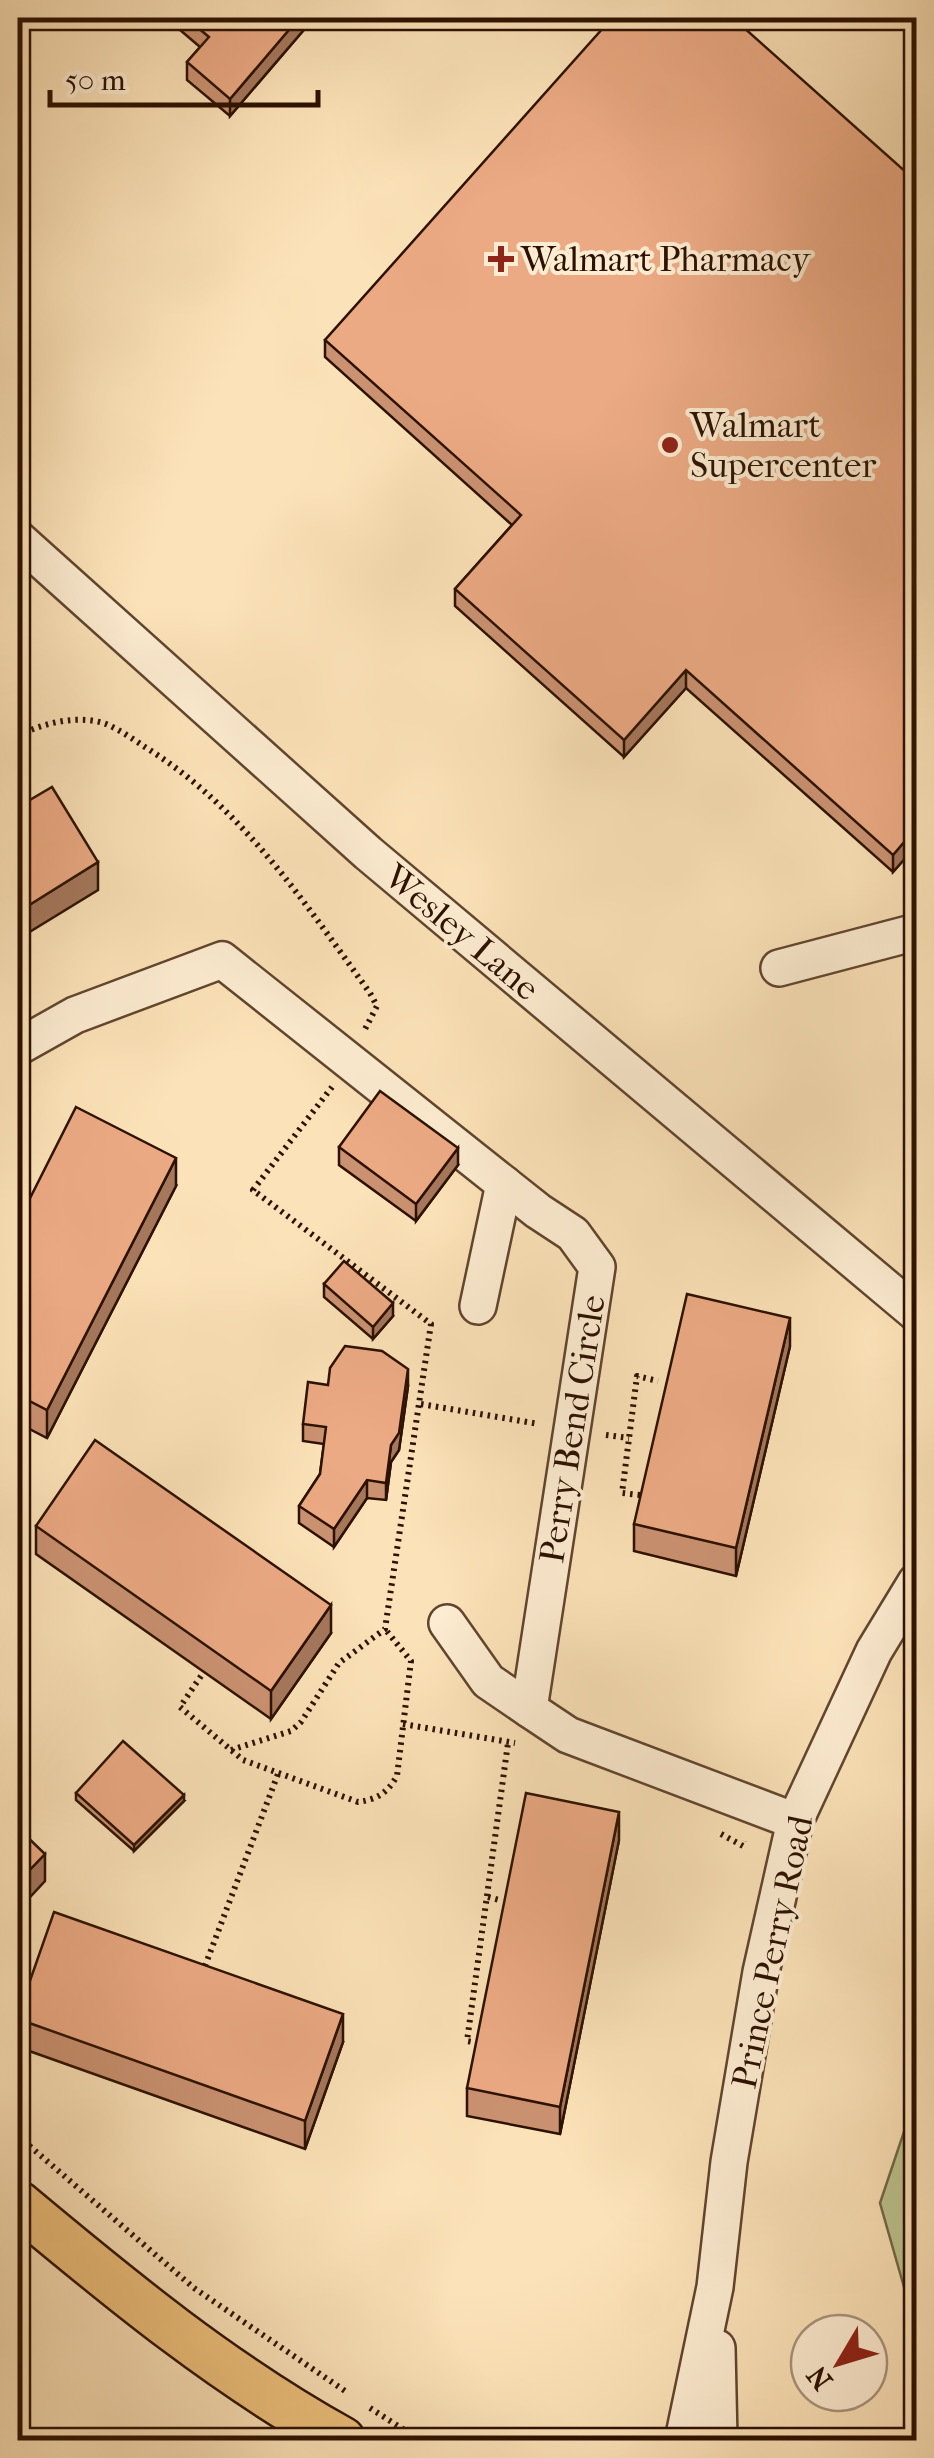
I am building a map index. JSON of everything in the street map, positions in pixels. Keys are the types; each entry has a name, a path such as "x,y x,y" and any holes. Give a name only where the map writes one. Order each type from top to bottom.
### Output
{"main road":[{"path":"18,2204 151,2316 275,2403 342,2440"}],"street":[{"name":"Wesley Lane","path":"18,539 368,854 916,1314"},
{"path":"779,968 916,932"},
{"name":"Perry Bend Circle","path":"18,1047 75,1015 222,960 504,1184 573,1234 597,1267 529,1709"},
{"path":"478,1306 504,1184"},
{"name":"Prince Perry Road","path":"682,2440 715,2287 729,2162 761,1972 796,1820 874,1651 916,1582"},
{"path":"446,1624 488,1681 568,1734 796,1820"},
{"name":"Prince Perry Road","path":"715,2287 719,2440"}],"path":[{"path":"18,736 32,728 78,719 104,723 166,760 230,812 312,912 377,1006 373,1020 336,1081 253,1190 432,1324 385,1628 339,1664 291,1731 232,1750"},
{"path":"640,1495 622,1493 638,1376 658,1381"},
{"path":"420,1404 629,1438"},
{"path":"200,1676 180,1707 242,1760 358,1802 377,1799 397,1776 412,1661 385,1628"},
{"path":"478,2043 467,2042 508,1743"},
{"path":"206,1966 278,1774"},
{"path":"488,1897 499,1900"},
{"path":"188,1960 223,1972"},
{"path":"18,2136 194,2288 420,2440"}],"green space":[{"path":"916,2096 916,2329 880,2203"}],"building":[{"path":"186,18 299,18 230,99 187,62 209,37"},
{"name":"Walmart Supercenter","path":"612,18 733,18 916,181 916,828 893,855 686,670 624,740 455,589 521,515 325,340"},
{"path":"52,787 98,862 18,912 18,807"},
{"path":"380,1091 458,1148 416,1204 339,1147"},
{"path":"76,1107 176,1158 47,1410 18,1395 18,1222"},
{"path":"344,1261 393,1303 373,1327 324,1284"},
{"path":"687,1294 790,1318 736,1548 634,1524"},
{"path":"345,1346 382,1351 408,1369 399,1433 391,1445 386,1483 367,1480 334,1529 299,1506 320,1474 326,1427 303,1424 308,1382 328,1385 330,1368"},
{"path":"95,1440 331,1605 271,1691 36,1526"},
{"path":"123,1741 184,1795 134,1845 76,1793"},
{"path":"526,1793 619,1812 560,2107 467,2088"},
{"path":"18,1828 45,1854 18,1882"},
{"path":"54,1912 343,2014 305,2121 18,2019"}],"place":[{"name":"Walmart Pharmacy","path":"501,259"},
{"name":"Walmart Supercenter","path":"670,445"}]}
